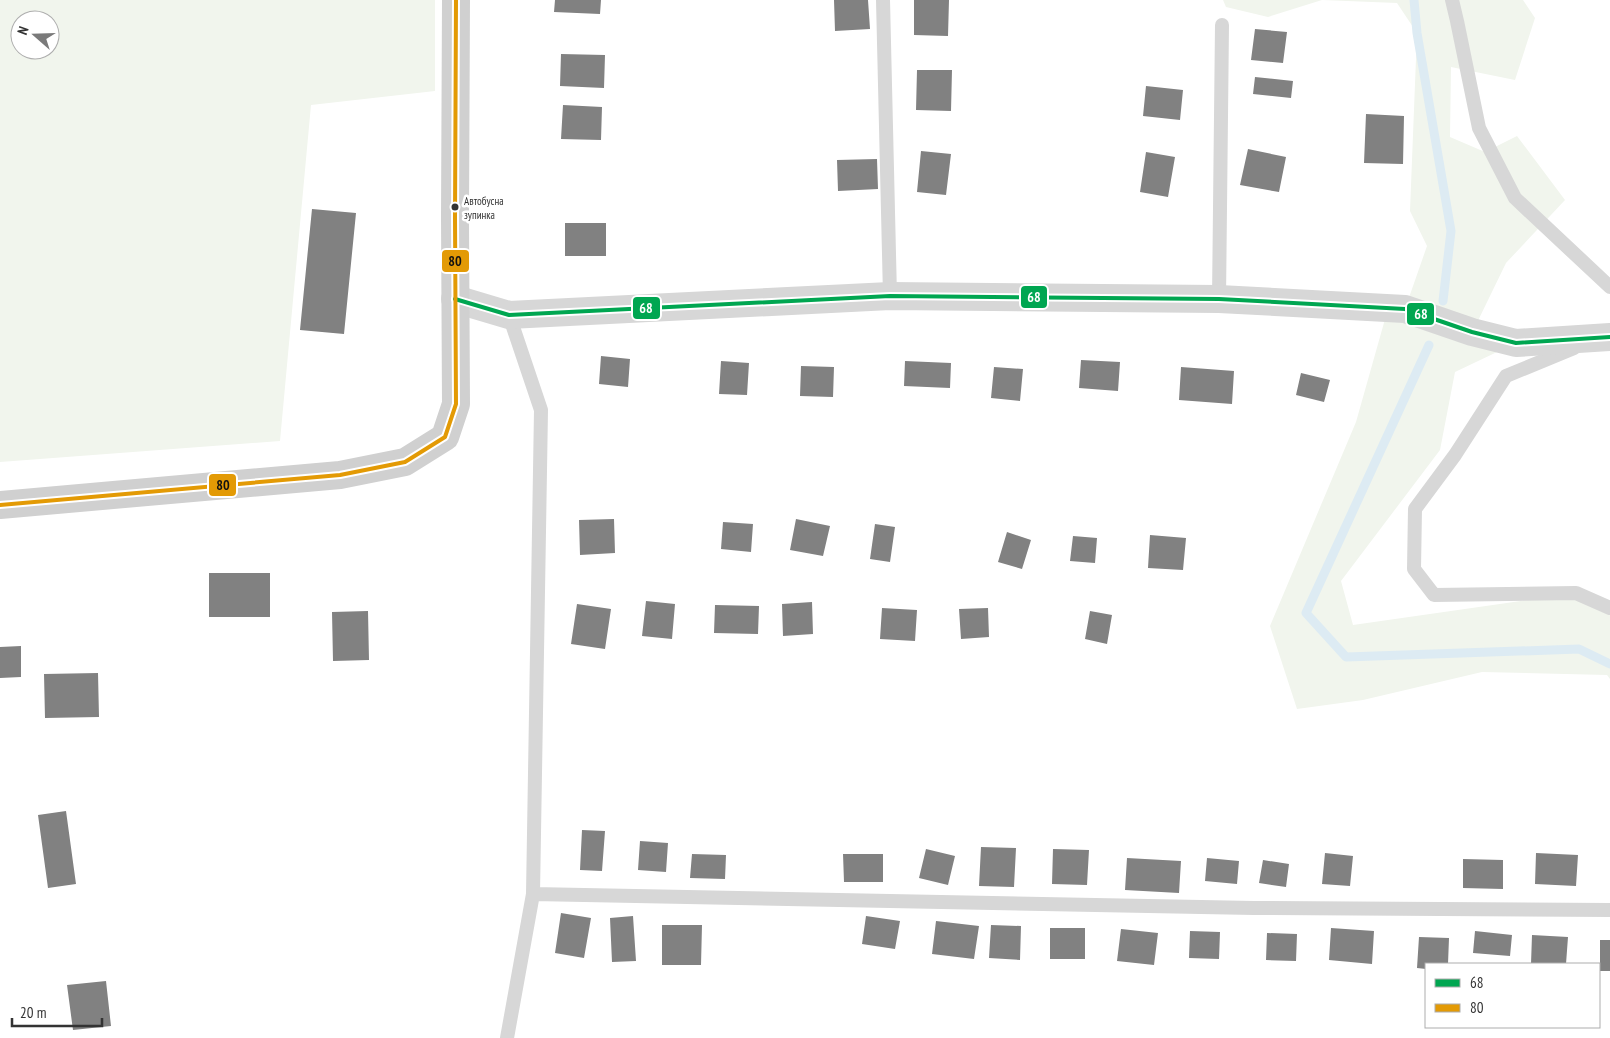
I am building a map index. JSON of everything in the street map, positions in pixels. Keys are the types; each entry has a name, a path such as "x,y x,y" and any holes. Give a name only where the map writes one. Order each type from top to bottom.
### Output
{"street":[{"path":"0,505 340,475 405,462 445,437 456,404 456,0"},
{"path":"455,299 509,315 890,296 1219,299 1404,309 1472,332 1516,343 1606,337"}],"lane":[{"path":"883,0 890,296"},
{"path":"1452,0 1458,21 1479,128 1515,198 1610,287"},
{"path":"1219,299 1222,25"},
{"path":"507,1038 534,894 541,410 509,315"},
{"path":"1606,337 1506,376 1455,455 1415,509 1414,569 1434,595 1576,593 1610,608"},
{"path":"534,894 1254,908 1610,910"}],"shaded area":[{"path":"0,0 435,0 435,91 311,105 280,441 0,462"},
{"path":"1223,0 1322,0 1268,17 1226,7"},
{"path":"1322,0 1523,0 1535,18 1515,80 1451,67 1450,137 1485,152 1517,136 1565,200 1506,263 1473,331 1516,343 1455,372 1440,450 1341,581 1353,625 1576,593 1610,608 1610,679 1607,675 1482,672 1363,700 1297,709 1270,626 1356,422 1389,305 1405,309 1427,246 1410,211 1417,33 1397,3"}],"building":[{"path":"555,0 601,0 600,14 554,12"},
{"path":"834,0 868,0 870,29 835,31"},
{"path":"914,0 949,0 948,36 914,35"},
{"path":"1255,29 1287,32 1283,63 1251,60"},
{"path":"561,54 605,55 604,88 560,86"},
{"path":"917,70 952,70 951,111 916,110"},
{"path":"1255,77 1293,81 1291,98 1253,94"},
{"path":"1146,86 1183,90 1180,120 1143,116"},
{"path":"563,105 602,107 601,140 561,139"},
{"path":"1366,114 1404,116 1403,164 1364,163"},
{"path":"1248,149 1286,157 1279,192 1240,185"},
{"path":"921,151 951,154 946,195 917,192"},
{"path":"1146,152 1175,157 1168,197 1140,192"},
{"path":"877,159 878,189 838,191 837,160"},
{"path":"312,209 356,213 344,334 300,330"},
{"path":"565,223 606,223 606,256 565,256"},
{"path":"601,356 630,359 628,387 599,384"},
{"path":"1081,360 1120,362 1118,391 1079,388"},
{"path":"721,361 749,363 747,395 719,394"},
{"path":"905,361 951,363 950,388 904,386"},
{"path":"801,366 834,367 833,397 800,396"},
{"path":"994,367 1023,369 1020,401 991,398"},
{"path":"1181,367 1234,371 1232,404 1179,400"},
{"path":"1301,373 1330,380 1324,402 1296,395"},
{"path":"614,519 615,553 580,555 579,520"},
{"path":"796,519 830,526 823,556 790,550"},
{"path":"723,522 753,524 751,552 721,549"},
{"path":"875,524 895,527 890,562 870,559"},
{"path":"1007,532 1031,540 1022,569 998,562"},
{"path":"1150,535 1186,538 1183,570 1148,568"},
{"path":"1073,536 1097,538 1095,563 1070,561"},
{"path":"209,573 270,573 270,617 209,617"},
{"path":"646,601 675,604 672,639 642,636"},
{"path":"812,602 813,634 783,636 782,604"},
{"path":"577,604 611,609 605,649 571,644"},
{"path":"715,605 759,606 758,634 714,633"},
{"path":"882,608 917,610 915,641 880,639"},
{"path":"988,608 989,637 961,639 959,609"},
{"path":"368,611 369,660 333,661 332,612"},
{"path":"1090,611 1112,615 1107,644 1085,639"},
{"path":"21,646 21,677 0,678 0,647"},
{"path":"98,673 99,717 45,718 44,674"},
{"path":"66,811 76,884 48,888 38,815"},
{"path":"582,830 605,831 602,871 580,870"},
{"path":"640,841 668,843 666,872 638,870"},
{"path":"981,847 1016,848 1014,887 979,886"},
{"path":"926,849 955,856 948,885 919,878"},
{"path":"1053,849 1089,850 1087,885 1052,884"},
{"path":"1325,853 1353,856 1350,886 1322,884"},
{"path":"1536,853 1578,855 1576,886 1535,884"},
{"path":"692,854 726,855 725,879 690,878"},
{"path":"843,854 883,854 883,882 844,882"},
{"path":"1127,858 1181,861 1179,893 1125,890"},
{"path":"1207,858 1239,861 1237,884 1205,881"},
{"path":"1463,859 1503,860 1503,889 1463,888"},
{"path":"1263,860 1289,864 1286,887 1259,883"},
{"path":"561,913 591,918 584,958 555,953"},
{"path":"633,916 636,961 612,962 610,918"},
{"path":"866,916 900,921 895,949 862,944"},
{"path":"936,921 979,926 974,959 932,954"},
{"path":"662,925 702,925 701,965 662,965"},
{"path":"991,925 1021,926 1020,960 989,958"},
{"path":"1050,928 1085,928 1085,959 1050,959"},
{"path":"1331,928 1374,931 1372,964 1329,960"},
{"path":"1121,929 1158,933 1154,965 1117,961"},
{"path":"1190,931 1220,932 1219,959 1189,958"},
{"path":"1475,931 1512,935 1510,956 1473,953"},
{"path":"1267,933 1297,934 1296,961 1266,960"},
{"path":"1532,935 1568,937 1566,963 1531,963"},
{"path":"1419,937 1449,938 1448,963 1425,963 1425,969 1417,968"},
{"path":"1600,940 1610,940 1610,971 1600,971"},
{"path":"106,981 111,1026 73,1030 67,985"}],"waterway":[{"path":"1414,0 1417,33 1451,231 1443,301"},
{"path":"1429,345 1306,613 1346,657 1579,649 1610,664"}],"transit line":[{"name":"80","path":"0,505 340,475 405,462 445,437 456,404 456,0"},
{"name":"68","path":"455,299 509,315 890,296 1219,299 1405,309 1472,332 1516,343 1610,337"}],"place":[{"name":"Автобусна зупинка","path":"455,207"}]}
